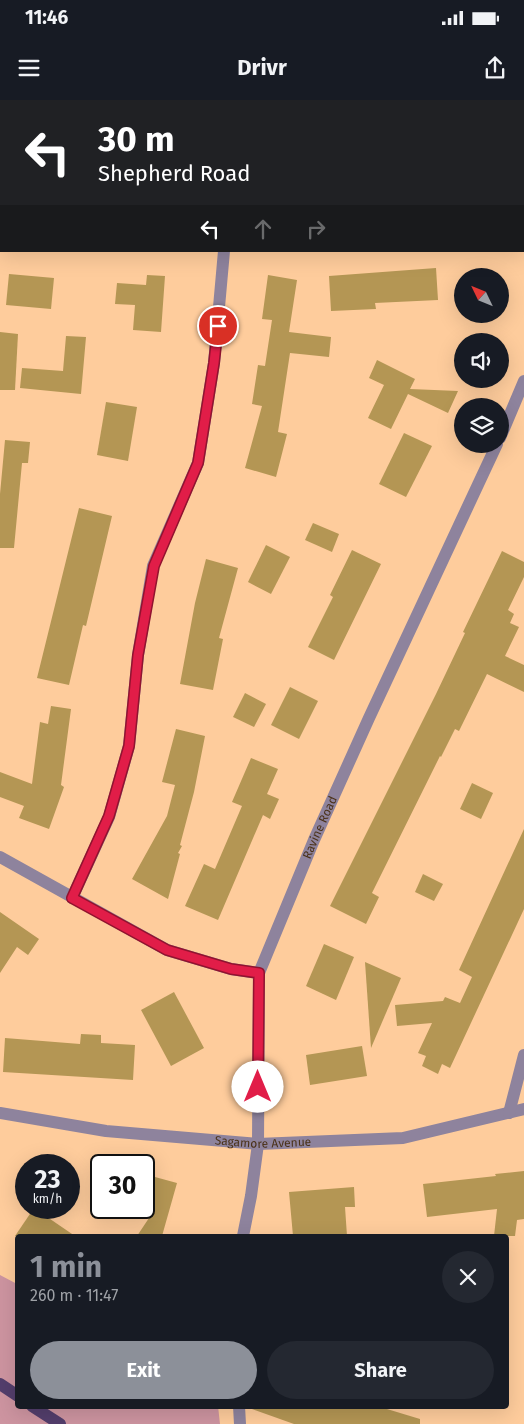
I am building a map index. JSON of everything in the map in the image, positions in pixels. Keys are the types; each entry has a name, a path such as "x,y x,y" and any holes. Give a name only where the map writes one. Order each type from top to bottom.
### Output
{"main road":[{"path":"0,1384 15,1394"},
{"path":"37,1409 60,1424"}],"street":[{"path":"72,898 109,816 129,746 138,655 154,566 198,463 214,363 224,252"},
{"path":"509,417 524,381"},
{"name":"Ravine Road","path":"243,1234 258,1144 259,973 314,840 493,453"},
{"path":"0,857 167,950 231,969 259,973"},
{"path":"509,1113 524,1055"},
{"name":"Sagamore Avenue","path":"0,1113 106,1131 258,1144 403,1138 524,1110"},
{"path":"239,1409 240,1424"}],"shaded area":[{"path":"0,1275 15,1283 15,1409 218,1409 220,1424 0,1424"}],"building":[{"path":"436,268 438,300 375,303 376,309 331,311 329,276"},
{"path":"9,274 54,278 51,309 6,305"},
{"path":"147,275 165,276 161,332 133,330 135,305 115,304 117,283 146,285"},
{"path":"268,275 297,280 289,332 331,337 329,357 290,353 278,432 287,434 276,477 245,468 262,406 252,404 258,365 265,366 272,320 262,319"},
{"path":"0,332 18,334 15,390 0,390"},
{"path":"66,336 86,337 81,394 20,388 22,368 63,371"},
{"path":"377,360 415,379 410,389 458,391 448,413 408,394 391,429 368,418 384,385 369,378"},
{"path":"106,402 137,407 128,461 97,455"},
{"path":"404,433 432,446 406,497 379,484"},
{"path":"5,440 30,442 28,463 22,463 14,548 0,548 0,494"},
{"path":"79,508 112,516 86,626 83,625 69,685 37,678"},
{"path":"313,523 339,534 332,552 305,540"},
{"path":"266,545 290,557 271,594 248,582"},
{"path":"352,550 381,564 334,660 308,647 333,597 330,595"},
{"path":"502,551 524,562 524,577 508,610 514,614 510,623 519,627 505,656 524,665 524,692 487,674 459,731 455,729 440,756 372,893 379,897 366,924 330,906 436,694"},
{"path":"206,559 238,568 219,638 223,639 213,690 180,684 195,603"},
{"path":"290,687 318,701 299,739 271,725"},
{"path":"245,693 266,704 254,727 233,717"},
{"path":"51,706 71,709 61,785 64,787 49,829 19,818 24,806 0,797 0,772 32,784 40,722 48,724"},
{"path":"176,729 205,736 194,792 180,845 182,846 178,853 180,854 168,899 132,879 167,816 175,785 162,782"},
{"path":"251,758 278,769 267,794 279,799 270,819 263,815 218,920 185,906 204,864 215,869 242,806 232,802"},
{"path":"472,783 493,793 481,819 460,809"},
{"path":"524,829 524,909 450,1068 442,1064 438,1074 422,1066 426,1056 418,1053 432,1023 397,1026 395,1005 443,1001 445,997 460,1003 472,977 459,970"},
{"path":"423,874 443,884 434,901 415,892"},
{"path":"0,912 39,939 28,955 17,947 0,973"},
{"path":"324,944 354,957 336,1000 306,986"},
{"path":"365,962 401,978 371,1048"},
{"path":"174,992 204,1048 171,1066 141,1010"},
{"path":"81,1034 101,1035 101,1043 135,1045 133,1080 3,1072 5,1038 80,1044"},
{"path":"362,1046 367,1076 310,1085 306,1055"},
{"path":"524,1171 524,1219 517,1220 515,1236 494,1234 497,1209 427,1217 423,1184 496,1176 495,1174"},
{"path":"155,1177 177,1183 163,1234 138,1234 148,1219 155,1219"},
{"path":"354,1187 355,1207 345,1207 347,1234 293,1234 289,1192"},
{"path":"27,1219 50,1219 72,1234 16,1234"},
{"path":"252,1409 387,1409 420,1419 420,1424 294,1424"}],"route":[{"path":"218,326 198,463 154,566 138,655 129,746 109,816 72,898 167,950 231,969 259,973 258,1087"}]}
